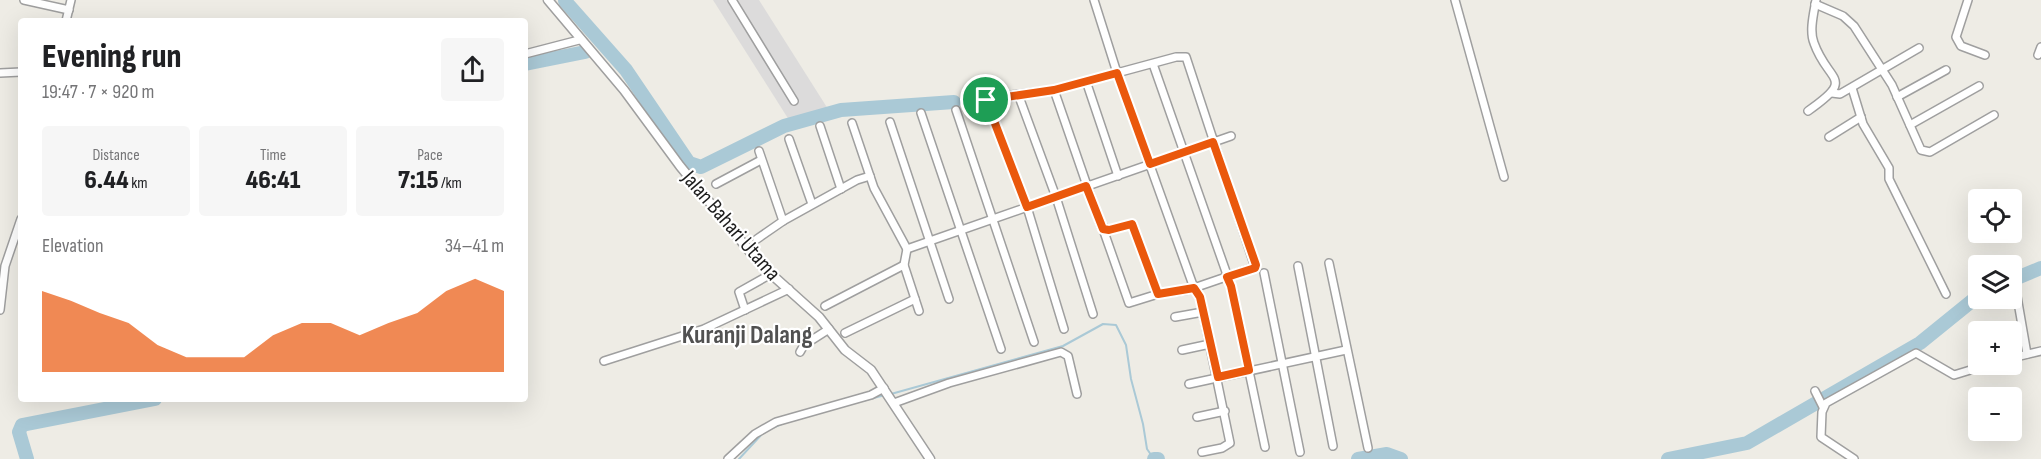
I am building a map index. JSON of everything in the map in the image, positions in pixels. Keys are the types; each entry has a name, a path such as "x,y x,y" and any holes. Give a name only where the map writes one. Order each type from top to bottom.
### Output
{"street":[{"path":"24,0 69,10"},
{"path":"67,18 71,0"},
{"path":"550,3 562,0"},
{"path":"732,0 794,101"},
{"path":"1094,0 1117,73 1194,288 1200,297 1230,443 1222,448 1202,452"},
{"path":"1455,0 1504,177"},
{"path":"1968,0 1956,37 1961,46 1985,55"},
{"path":"1832,93 1834,78 1812,40 1815,2 1843,16 1854,26 1897,97 1921,150 1930,152 1994,115"},
{"name":"Jalan Bahari Utama","path":"550,3 579,40 624,90 680,166 771,274 830,329 845,350 862,361 889,395 919,446 930,459"},
{"path":"528,53 579,40"},
{"path":"2037,55 2041,47"},
{"path":"1808,111 1832,93 1840,94 1852,88 1919,48"},
{"path":"977,103 1018,94 1054,90 1182,56 1186,57 1256,265 1255,268 1194,288 1158,294 1128,303 1054,90"},
{"path":"1153,64 1182,153 1231,286 1265,447"},
{"path":"1897,97 1946,70"},
{"path":"0,72 18,72"},
{"path":"1086,81 1118,176"},
{"path":"1910,125 1979,86"},
{"path":"1852,88 1861,117 1889,168 1889,179 1946,294"},
{"path":"1018,94 1056,197 1093,314"},
{"path":"986,100 1027,207 1064,329"},
{"path":"956,110 1034,342"},
{"path":"921,113 1001,349"},
{"path":"1829,137 1861,117"},
{"path":"890,122 949,299"},
{"path":"852,123 870,176 898,237 907,249 904,265 918,311"},
{"path":"820,126 841,189"},
{"path":"907,249 1231,136"},
{"path":"789,139 812,204"},
{"path":"759,151 783,220"},
{"path":"716,184 761,160"},
{"path":"757,239 783,220 870,176"},
{"path":"1103,229 1109,230 1132,224 1158,294"},
{"path":"0,310 5,266 18,228"},
{"path":"1329,263 1368,448"},
{"path":"825,306 904,265"},
{"path":"1298,266 1333,446"},
{"path":"1264,273 1300,452"},
{"path":"745,310 739,292 771,274"},
{"path":"604,361 704,329 789,289"},
{"path":"845,333 915,299"},
{"path":"2019,309 2027,354"},
{"path":"1175,317 1203,312"},
{"path":"800,352 804,345 830,329"},
{"path":"1182,350 1210,344"},
{"path":"1189,384 1346,350"},
{"path":"2022,355 2041,351"},
{"path":"728,459 755,434 776,422 871,395 889,395 949,383 1061,352 1068,356 1077,394"},
{"path":"1823,406 1857,384 1916,353 1954,375 1968,371"},
{"path":"1815,390 1823,406 1821,437 1854,459"},
{"path":"1197,417 1225,411"}],"shaded area":[{"path":"713,0 759,0 828,109 789,120"}],"waterway":[{"path":"565,1 626,70 689,163 701,167 784,126 841,110 954,102"},
{"path":"528,63 585,52"},
{"path":"2022,276 2041,268"},
{"path":"1668,459 1747,443 1920,343 1968,304"},
{"path":"891,394 1063,346 1103,324 1116,325 1126,345 1131,379 1147,449 1154,459"},
{"path":"862,401 885,395"},
{"path":"27,459 19,432 22,425 140,402"},
{"path":"770,429 784,423"},
{"path":"739,459 763,433"},
{"path":"1358,459 1387,454 1401,459"}],"district":[{"name":"Kuranji Dalang","path":"747,334"}],"route":[{"path":"1117,73 1150,164 1213,142 1256,265 1255,268 1227,277 1231,286 1249,370 1218,377 1200,297 1194,288 1158,294 1132,224 1127,223 1106,231 1103,229 1086,186 1027,207 986,100 1054,90 1117,73"}]}
